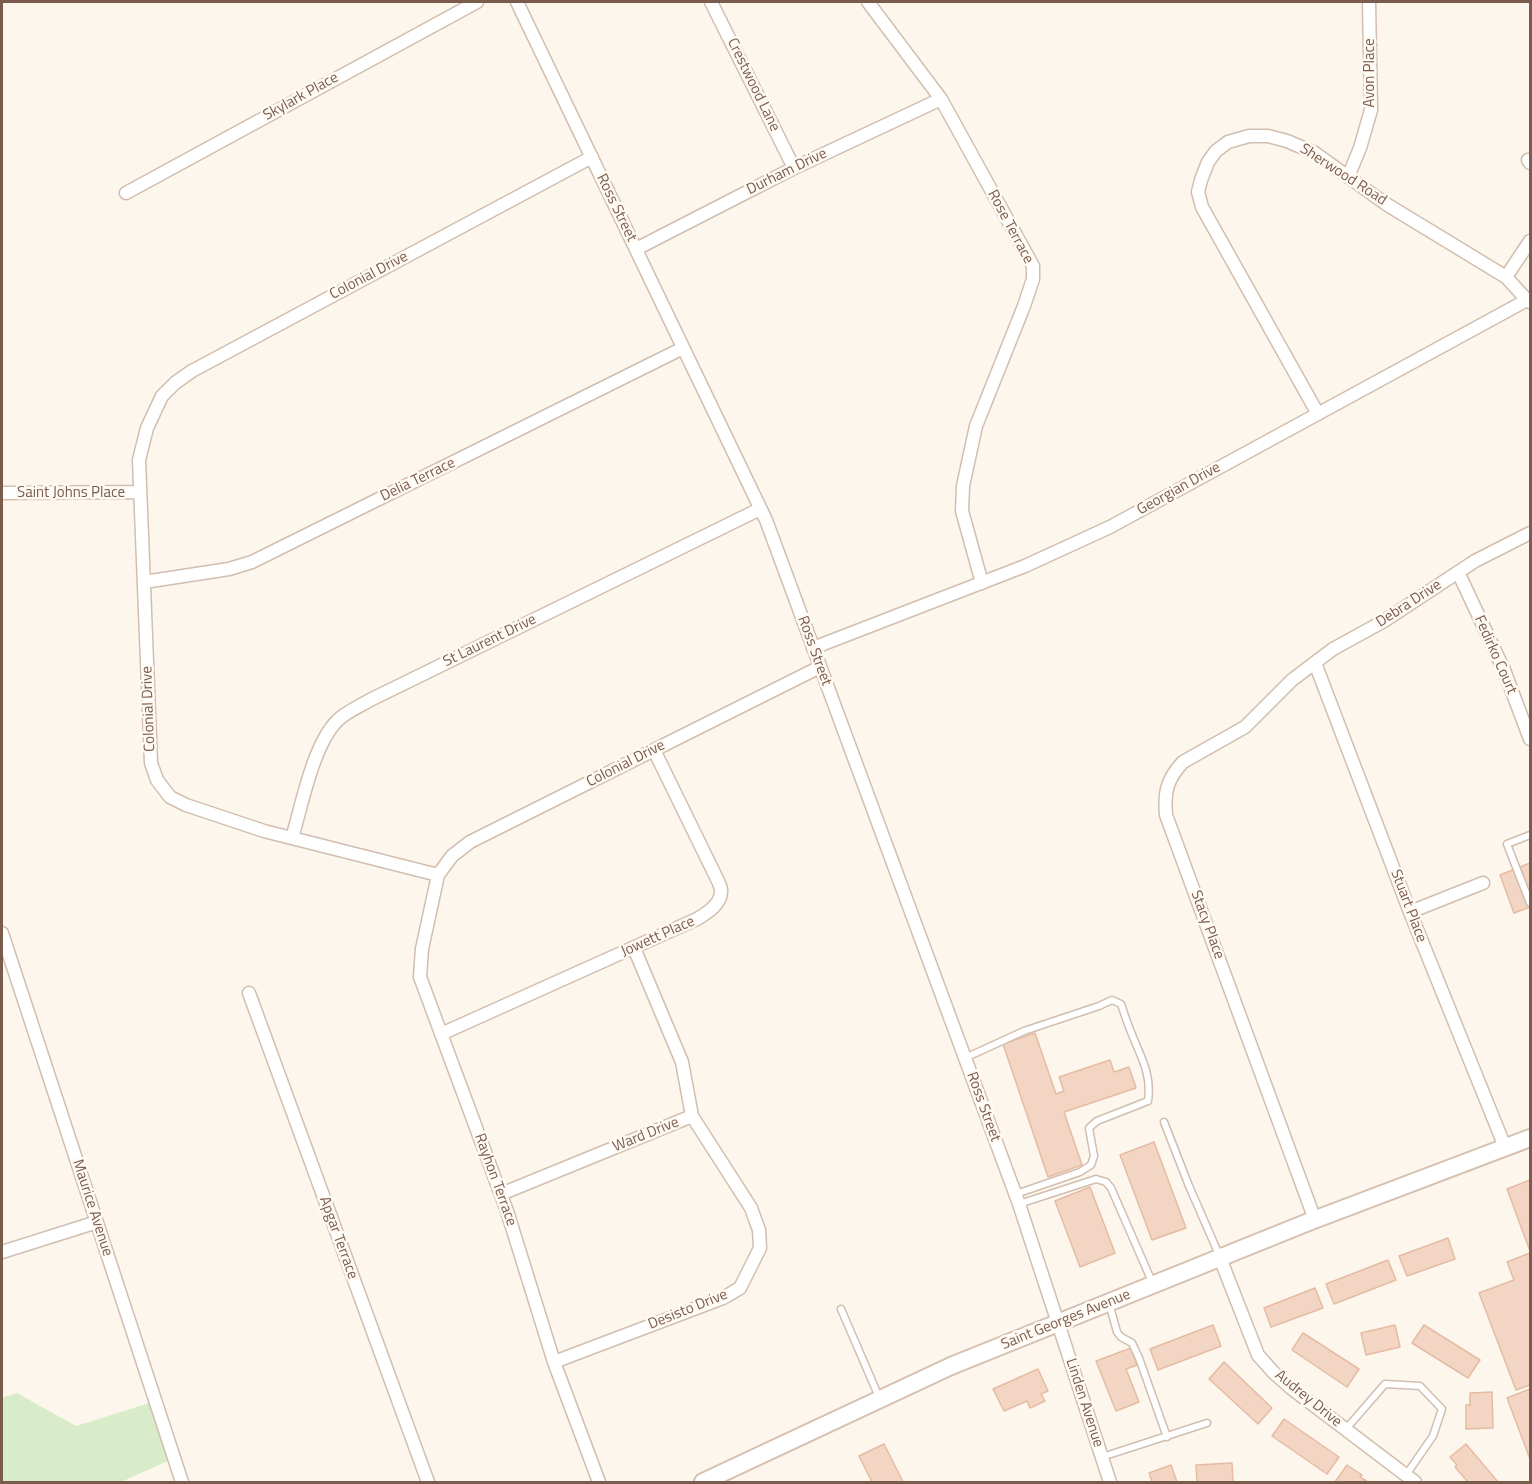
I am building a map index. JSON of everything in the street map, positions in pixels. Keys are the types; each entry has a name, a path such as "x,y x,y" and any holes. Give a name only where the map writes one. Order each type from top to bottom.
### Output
{"main road":[{"name":"Saint Georges Avenue","path":"703,1482 951,1366 1315,1220 1530,1138"}],"street":[{"name":"Skylark Place","path":"126,193 477,2"},
{"name":"Ross Street","path":"517,2 760,508 1018,1199 1058,1323"},
{"name":"Crestwood Lane","path":"711,2 794,168"},
{"name":"Rose Terrace","path":"868,2 941,99 1032,266 1033,279 1024,306 976,426 963,486 962,511 982,583"},
{"name":"Avon Place","path":"1348,177 1360,148 1371,110 1369,2"},
{"name":"Durham Drive","path":"636,249 794,168 941,99"},
{"name":"Sherwood Road","path":"1317,414 1202,207 1198,192 1208,162 1216,151 1228,142 1249,136 1268,136 1315,153 1386,204 1506,277 1529,301"},
{"name":"Colonial Drive","path":"592,157 192,371 162,396 147,428 139,460 151,763 157,780 170,797 186,805 264,831 438,875 452,856 470,842 820,667"},
{"path":"1506,277 1530,242"},
{"name":"Georgian Drive","path":"813,648 1024,566 1110,527 1529,301"},
{"name":"Delia Terrace","path":"144,582 229,570 252,562 683,348"},
{"name":"Saint Johns Place","path":"2,493 140,492"},
{"name":"St Laurent Drive","path":"292,838 314,763 326,735 338,719 370,700 760,508"},
{"name":"Debra Drive","path":"1292,680 1334,649 1384,621 1475,561 1530,533"},
{"name":"Fedirko Court","path":"1458,573 1504,670 1530,739"},
{"name":"Stuart Place","path":"1315,663 1410,912 1505,1147"},
{"name":"Stacy Place","path":"1292,680 1245,727 1183,762 1167,784 1164,799 1166,815 1315,1220"},
{"name":"Jowett Place","path":"441,1034 697,920 709,912 719,900 721,891 713,871 654,750"},
{"name":"Rayhon Terrace","path":"438,875 422,949 420,977 501,1194 554,1362 599,1482"},
{"path":"1410,912 1483,883"},
{"name":"Maurice Avenue","path":"2,933 182,1482"},
{"name":"Ward Drive","path":"501,1194 692,1116 682,1062 634,948"},
{"name":"Apgar Terrace","path":"249,993 428,1482"},
{"name":"Desisto Drive","path":"554,1362 723,1298 740,1288 759,1248 759,1230 751,1208 692,1116"},
{"path":"2,1252 97,1222"},
{"name":"Audrey Drive","path":"1220,1258 1258,1355 1291,1388 1410,1479"},
{"name":"Linden Avenue","path":"1058,1323 1110,1482"}],"lane":[{"path":"1530,836 1507,844 1530,903"},
{"path":"965,1058 1024,1031 1112,1000 1121,1004 1146,1065 1148,1101 1097,1121 1089,1128 1094,1156 1091,1164 1080,1172 1018,1199"},
{"path":"1164,1122 1220,1258"},
{"path":"1018,1199 1096,1179 1106,1182 1111,1188 1154,1285"},
{"path":"1108,1303 1117,1332 1132,1343 1139,1358 1167,1437"},
{"path":"841,1310 880,1399"},
{"path":"1345,1430 1385,1384 1420,1386 1442,1409 1433,1436 1410,1479"},
{"path":"1102,1458 1207,1424"}],"green space":[{"path":"17,1393 76,1426 153,1402 170,1460 121,1482 2,1482 2,1398"}],"building":[{"path":"1530,863 1530,907 1514,913 1500,875"},
{"path":"1035,1033 1056,1094 1064,1091 1059,1077 1110,1060 1114,1072 1129,1067 1136,1088 1064,1112 1082,1165 1048,1177 1003,1044"},
{"path":"1154,1142 1186,1228 1152,1240 1120,1155"},
{"path":"1530,1180 1530,1251 1507,1189"},
{"path":"1090,1187 1115,1253 1080,1267 1055,1201"},
{"path":"1448,1238 1455,1259 1407,1276 1399,1256"},
{"path":"1530,1253 1530,1385 1516,1390 1479,1293 1514,1280 1507,1262"},
{"path":"1388,1260 1396,1280 1334,1304 1326,1284"},
{"path":"1315,1288 1323,1308 1271,1327 1264,1308"},
{"path":"1213,1325 1221,1346 1158,1370 1150,1349"},
{"path":"1395,1325 1400,1347 1366,1355 1361,1333"},
{"path":"1424,1325 1480,1360 1468,1378 1412,1343"},
{"path":"1303,1333 1359,1369 1347,1387 1292,1350"},
{"path":"1131,1348 1137,1365 1126,1369 1139,1402 1116,1411 1096,1361"},
{"path":"1224,1362 1272,1408 1258,1424 1209,1379"},
{"path":"1038,1369 1048,1391 1041,1394 1045,1401 1030,1408 1027,1401 1004,1411 993,1389"},
{"path":"1530,1389 1530,1459 1507,1398"},
{"path":"1492,1392 1493,1428 1466,1429 1466,1405 1470,1405 1470,1393"},
{"path":"1284,1419 1339,1457 1327,1474 1272,1436"},
{"path":"884,1444 903,1482 872,1482 859,1456"},
{"path":"1466,1444 1498,1482 1468,1482 1455,1467 1457,1465 1450,1457"},
{"path":"1232,1463 1233,1482 1197,1482 1196,1465"},
{"path":"1171,1465 1177,1482 1152,1482 1149,1473"},
{"path":"1347,1465 1362,1475 1360,1477 1368,1482 1335,1482"}]}
